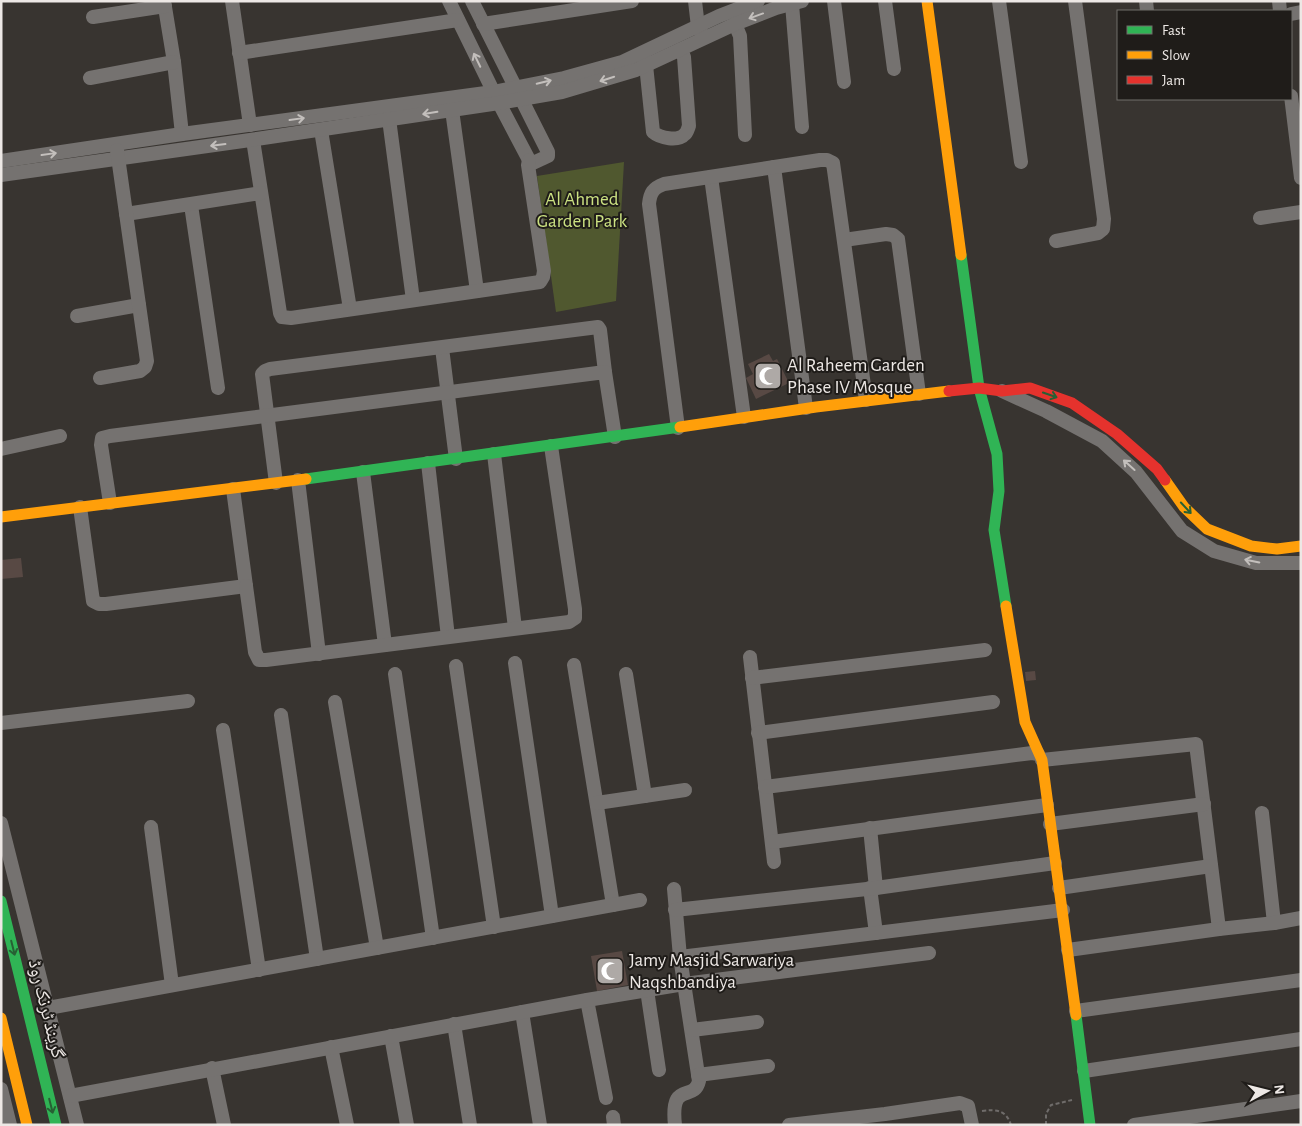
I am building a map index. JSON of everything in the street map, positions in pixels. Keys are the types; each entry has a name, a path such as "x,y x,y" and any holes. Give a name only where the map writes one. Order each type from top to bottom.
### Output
{"main road":[{"path":"927,1 979,388 997,454 999,490 994,530 1025,722 1040,757 1063,910 1090,1125"},
{"path":"1,517 362,472 866,400 979,388 1002,391 1030,388 1072,403 1116,434 1157,469 1184,507 1207,529 1251,546 1276,549 1300,546"},
{"name":"گرینڈ ٹرنک روڈ","path":"1,901 56,1125"},
{"path":"1,1018 27,1125"}],"street":[{"path":"232,1 250,125 282,317 291,318 540,282 544,277 544,271 528,165 529,160"},
{"path":"449,1 496,98 529,160 533,163 537,162 548,156 548,152 472,1"},
{"path":"483,24 632,1"},
{"path":"695,1 701,32"},
{"path":"644,60 680,50 719,16 757,1"},
{"path":"834,1 844,82"},
{"path":"885,1 894,69"},
{"path":"999,1 1021,162"},
{"path":"1056,241 1098,233 1103,229 1104,219 1075,1"},
{"path":"1,175 117,151 182,134 519,94 562,92 586,86 701,32 735,24 797,2 802,127"},
{"path":"93,17 164,4 174,62 182,134"},
{"path":"239,52 458,20"},
{"path":"735,24 740,36 744,134"},
{"path":"644,60 653,132 663,138 681,137 689,126 684,57 680,50"},
{"path":"90,78 174,62"},
{"path":"1,161 253,140 452,110 496,98"},
{"path":"1291,100 1301,178"},
{"path":"452,110 477,291"},
{"path":"389,119 413,300"},
{"path":"250,125 253,140"},
{"path":"321,130 350,309"},
{"path":"100,378 140,371 145,367 147,361 117,151"},
{"path":"678,428 650,196 655,187 664,184 820,160 827,160 833,163 866,400"},
{"path":"774,167 806,408"},
{"path":"710,177 744,417"},
{"path":"126,214 261,193"},
{"path":"191,204 218,388"},
{"path":"1260,218 1301,212"},
{"path":"844,240 886,234 893,234 898,239 919,394"},
{"path":"77,316 139,305"},
{"path":"276,483 262,374 264,371 598,327 600,330 615,437"},
{"path":"442,348 456,459"},
{"path":"110,503 101,445 102,438 605,372"},
{"path":"1002,391 1046,411 1102,441 1136,472 1159,499 1182,531 1214,551 1256,563 1300,563 1300,546"},
{"path":"1,449 60,436"},
{"path":"233,489 255,652 259,660 569,622 575,618 575,609 551,446"},
{"path":"494,454 515,628"},
{"path":"428,463 448,637"},
{"path":"362,472 385,645"},
{"path":"298,480 319,654"},
{"path":"80,507 93,600 99,604 246,586"},
{"path":"752,678 985,650"},
{"path":"750,658 774,862"},
{"path":"515,663 552,916"},
{"path":"574,665 614,905"},
{"path":"456,666 494,927"},
{"path":"395,674 433,938"},
{"path":"626,674 645,796"},
{"path":"1,723 188,701"},
{"path":"335,702 377,948"},
{"path":"758,733 993,702"},
{"path":"281,714 317,959"},
{"path":"223,730 259,970"},
{"path":"765,787 1032,753 1040,757 1196,744 1219,929"},
{"path":"597,803 684,790"},
{"path":"1050,824 1204,804"},
{"path":"772,842 1047,805"},
{"path":"1262,813 1274,923"},
{"path":"1,823 77,1125"},
{"path":"151,827 172,985"},
{"path":"870,828 876,933"},
{"path":"675,910 873,888 1055,863"},
{"path":"1059,888 1211,866"},
{"path":"674,889 680,957 698,1075 698,1087 694,1091 680,1094 677,1097 674,1112 675,1125"},
{"path":"48,1008 640,900"},
{"path":"680,957 1063,910"},
{"path":"1068,950 1301,918"},
{"path":"70,1096 212,1068 647,990 930,953"},
{"path":"1076,1011 1301,980"},
{"path":"647,990 659,1070"},
{"path":"587,1000 606,1098"},
{"path":"522,1012 540,1125"},
{"path":"692,1030 757,1022"},
{"path":"454,1024 470,1125"},
{"path":"391,1036 407,1125"},
{"path":"1084,1070 1301,1039"},
{"path":"331,1047 347,1125"},
{"path":"698,1075 768,1066"},
{"path":"212,1068 224,1125"},
{"path":"2,1091 10,1125"},
{"path":"1134,1125 1301,1101"},
{"path":"789,1125 886,1120 960,1104 968,1106 971,1118"}],"path":[{"path":"1046,1125 1046,1114 1051,1105 1087,1098"},
{"path":"971,1118 998,1110 1007,1115 1011,1125"}],"green space":[{"name":"Al Ahmed Garden Park","path":"624,162 616,301 556,312 537,176"}],"building":[{"name":"Al Raheem Garden Phase IV Mosque","path":"769,354 773,361 777,359 789,383 756,399 746,378 753,374 748,364"},
{"path":"21,558 23,577 1,579 1,560"},
{"path":"1035,671 1036,680 1026,681 1025,672"},
{"name":"Jamy Masjid Sarwariya Naqshbandiya","path":"622,951 628,985 597,991 591,956"}],"traffic: fast":[{"path":"961,255 979,388 997,454 999,491 994,530 1006,606"},
{"path":"306,479 680,427"},
{"path":"1,901 56,1125"},
{"path":"1076,1015 1090,1125"}],"traffic: slow":[{"path":"927,1 961,255"},
{"path":"680,427 816,407 949,391"},
{"path":"1,517 306,479"},
{"path":"1165,480 1184,507 1207,529 1251,546 1277,549 1301,546"},
{"path":"1006,606 1025,722 1042,760 1076,1015"},
{"path":"1,1018 27,1125"}],"traffic: jam":[{"path":"949,391 979,388 1002,391 1030,388 1072,403 1117,434 1157,469 1165,480"}],"place":[{"name":"Al Raheem Garden Phase IV Mosque","path":"768,376"},
{"name":"Jamy Masjid Sarwariya Naqshbandiya","path":"610,971"}]}
